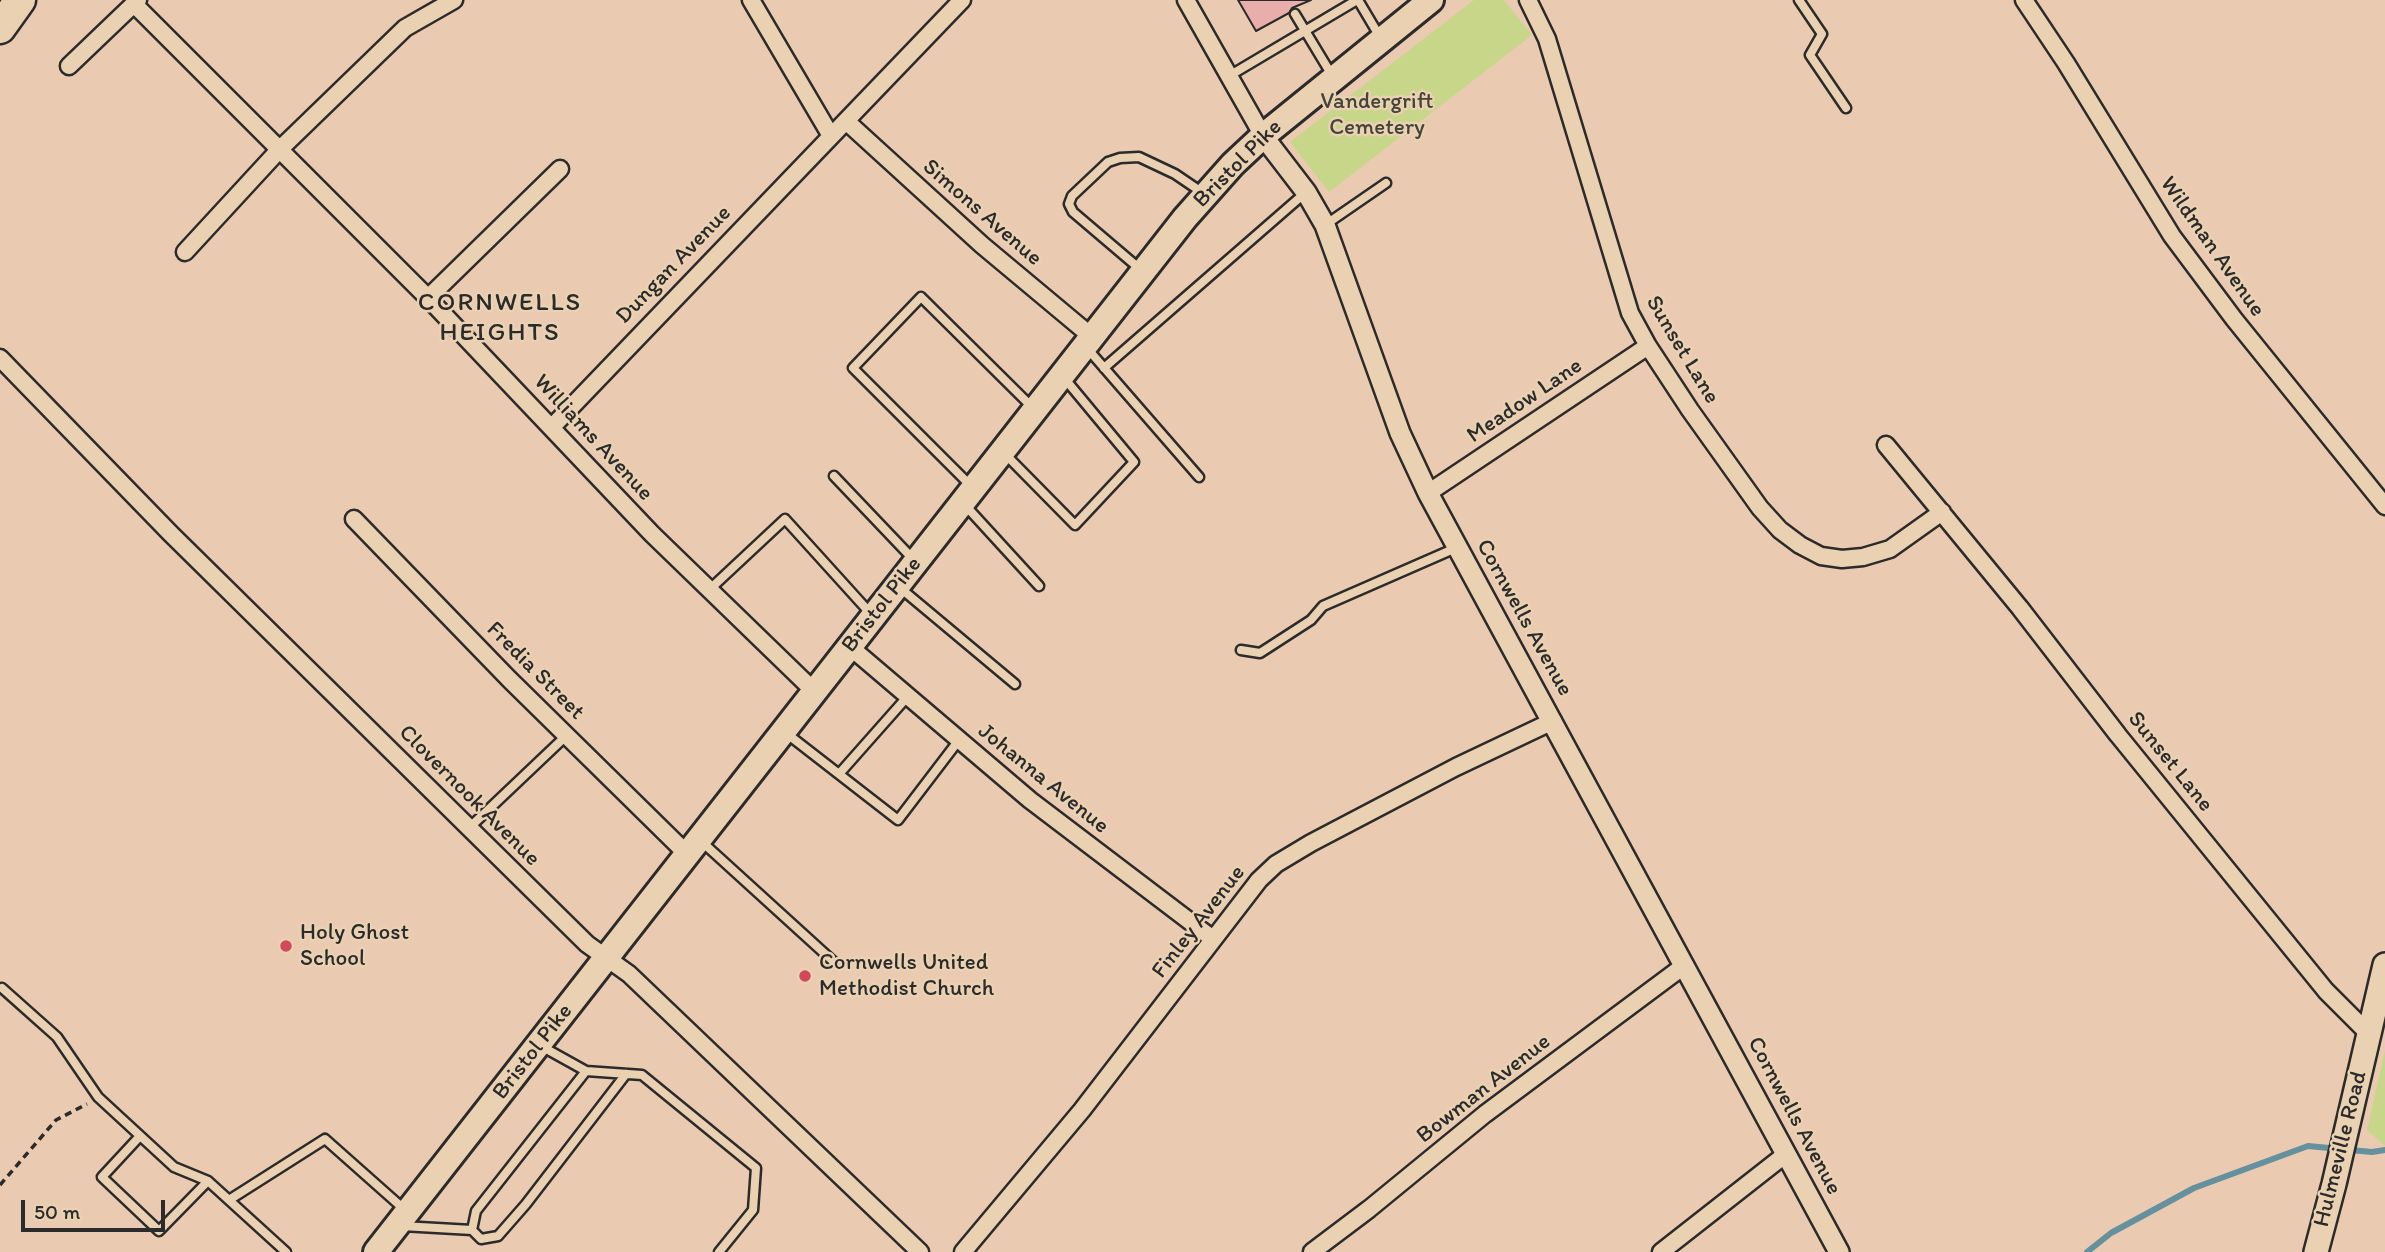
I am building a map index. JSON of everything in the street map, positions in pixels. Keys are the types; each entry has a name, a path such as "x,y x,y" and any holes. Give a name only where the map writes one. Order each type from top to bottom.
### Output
{"highway":[{"path":"0,28 20,0"}],"main road":[{"name":"Bristol Pike","path":"376,1252 1142,271 1206,194 1263,135 1422,3"},
{"name":"Hulmeville Road","path":"2316,1252 2384,975"}],"street":[{"path":"185,252 279,150 405,28 454,0"},
{"path":"751,0 831,136"},
{"path":"846,121 962,0"},
{"name":"Cornwells Avenue","path":"1186,0 1263,135 1306,192 1325,225 1400,433 1428,493 1839,1252"},
{"name":"Sunset Lane","path":"1528,0 1547,39 1630,313 1690,410 1760,508 1780,530 1800,545 1833,559 1864,557 1896,546 1942,512"},
{"name":"Wildman Avenue","path":"2024,0 2066,63 2172,236 2234,319 2385,506"},
{"path":"69,66 136,2"},
{"name":"Williams Avenue","path":"136,2 279,150 429,298 652,534 814,691"},
{"name":"Dungan Avenue","path":"552,427 846,121"},
{"name":"Simons Avenue","path":"846,121 1088,341"},
{"path":"429,298 560,169"},
{"name":"Meadow Lane","path":"1428,493 1648,346"},
{"name":"Clovernook Avenue","path":"0,358 170,534 587,944 629,974 920,1252"},
{"name":"Sunset Lane","path":"1886,445 2326,991 2369,1034"},
{"name":"Fredia Street","path":"354,519 567,735 693,847"},
{"name":"Johanna Avenue","path":"849,646 1030,800 1213,939"},
{"name":"Finley Avenue","path":"963,1252 1083,1110 1258,880 1276,864 1311,843 1456,767 1553,721"},
{"name":"Bowman Avenue","path":"1312,1252 1485,1114 1685,965"},
{"path":"1661,1252 1786,1154"}],"lane":[{"path":"1229,76 1358,0 1381,39"},
{"path":"1799,0 1822,34 1810,55 1846,108"},
{"path":"1294,14 1334,78"},
{"path":"1142,271 1073,212 1069,204 1072,196 1108,162 1139,157 1175,174 1206,194"},
{"path":"1325,225 1385,183"},
{"path":"1104,368 1306,192"},
{"path":"1035,409 921,297 853,369 968,495 1039,586"},
{"path":"1088,341 1104,368 1199,477"},
{"path":"1002,451 1075,525 1134,462 1062,375"},
{"path":"834,476 915,562"},
{"path":"709,590 785,519 873,616"},
{"path":"1241,650 1260,653 1311,620 1323,606 1458,547"},
{"path":"897,585 1015,684"},
{"path":"839,774 908,696"},
{"path":"783,731 898,820 959,740"},
{"path":"469,828 567,735"},
{"path":"693,847 834,962"},
{"path":"2,988 57,1037 98,1097 174,1167 208,1181 286,1252"},
{"path":"538,1044 586,1071 642,1075 756,1168 753,1210 719,1252"},
{"path":"472,1230 476,1210 586,1071"},
{"path":"229,1200 326,1139 402,1219 472,1230 481,1239 498,1236 526,1204 626,1074"},
{"path":"140,1136 102,1177 159,1231 208,1181"}],"path":[{"path":"0,1185 56,1121 98,1097"}],"green space":[{"name":"Vandergrift Cemetery","path":"1474,0 1504,0 1532,35 1329,192 1290,142"},
{"path":"2385,1050 2385,1146 2367,1130"}],"building":[{"path":"1238,0 1311,0 1292,8 1289,13 1256,31"}],"waterway":[{"path":"2087,1252 2111,1233 2194,1188 2308,1146 2372,1152 2385,1150"}],"place":[{"name":"Holy Ghost School","path":"286,946"},
{"name":"Cornwells United Methodist Church","path":"805,976"}],"district":[{"name":"CORNWELLS HEIGHTS","path":"500,318"}]}
